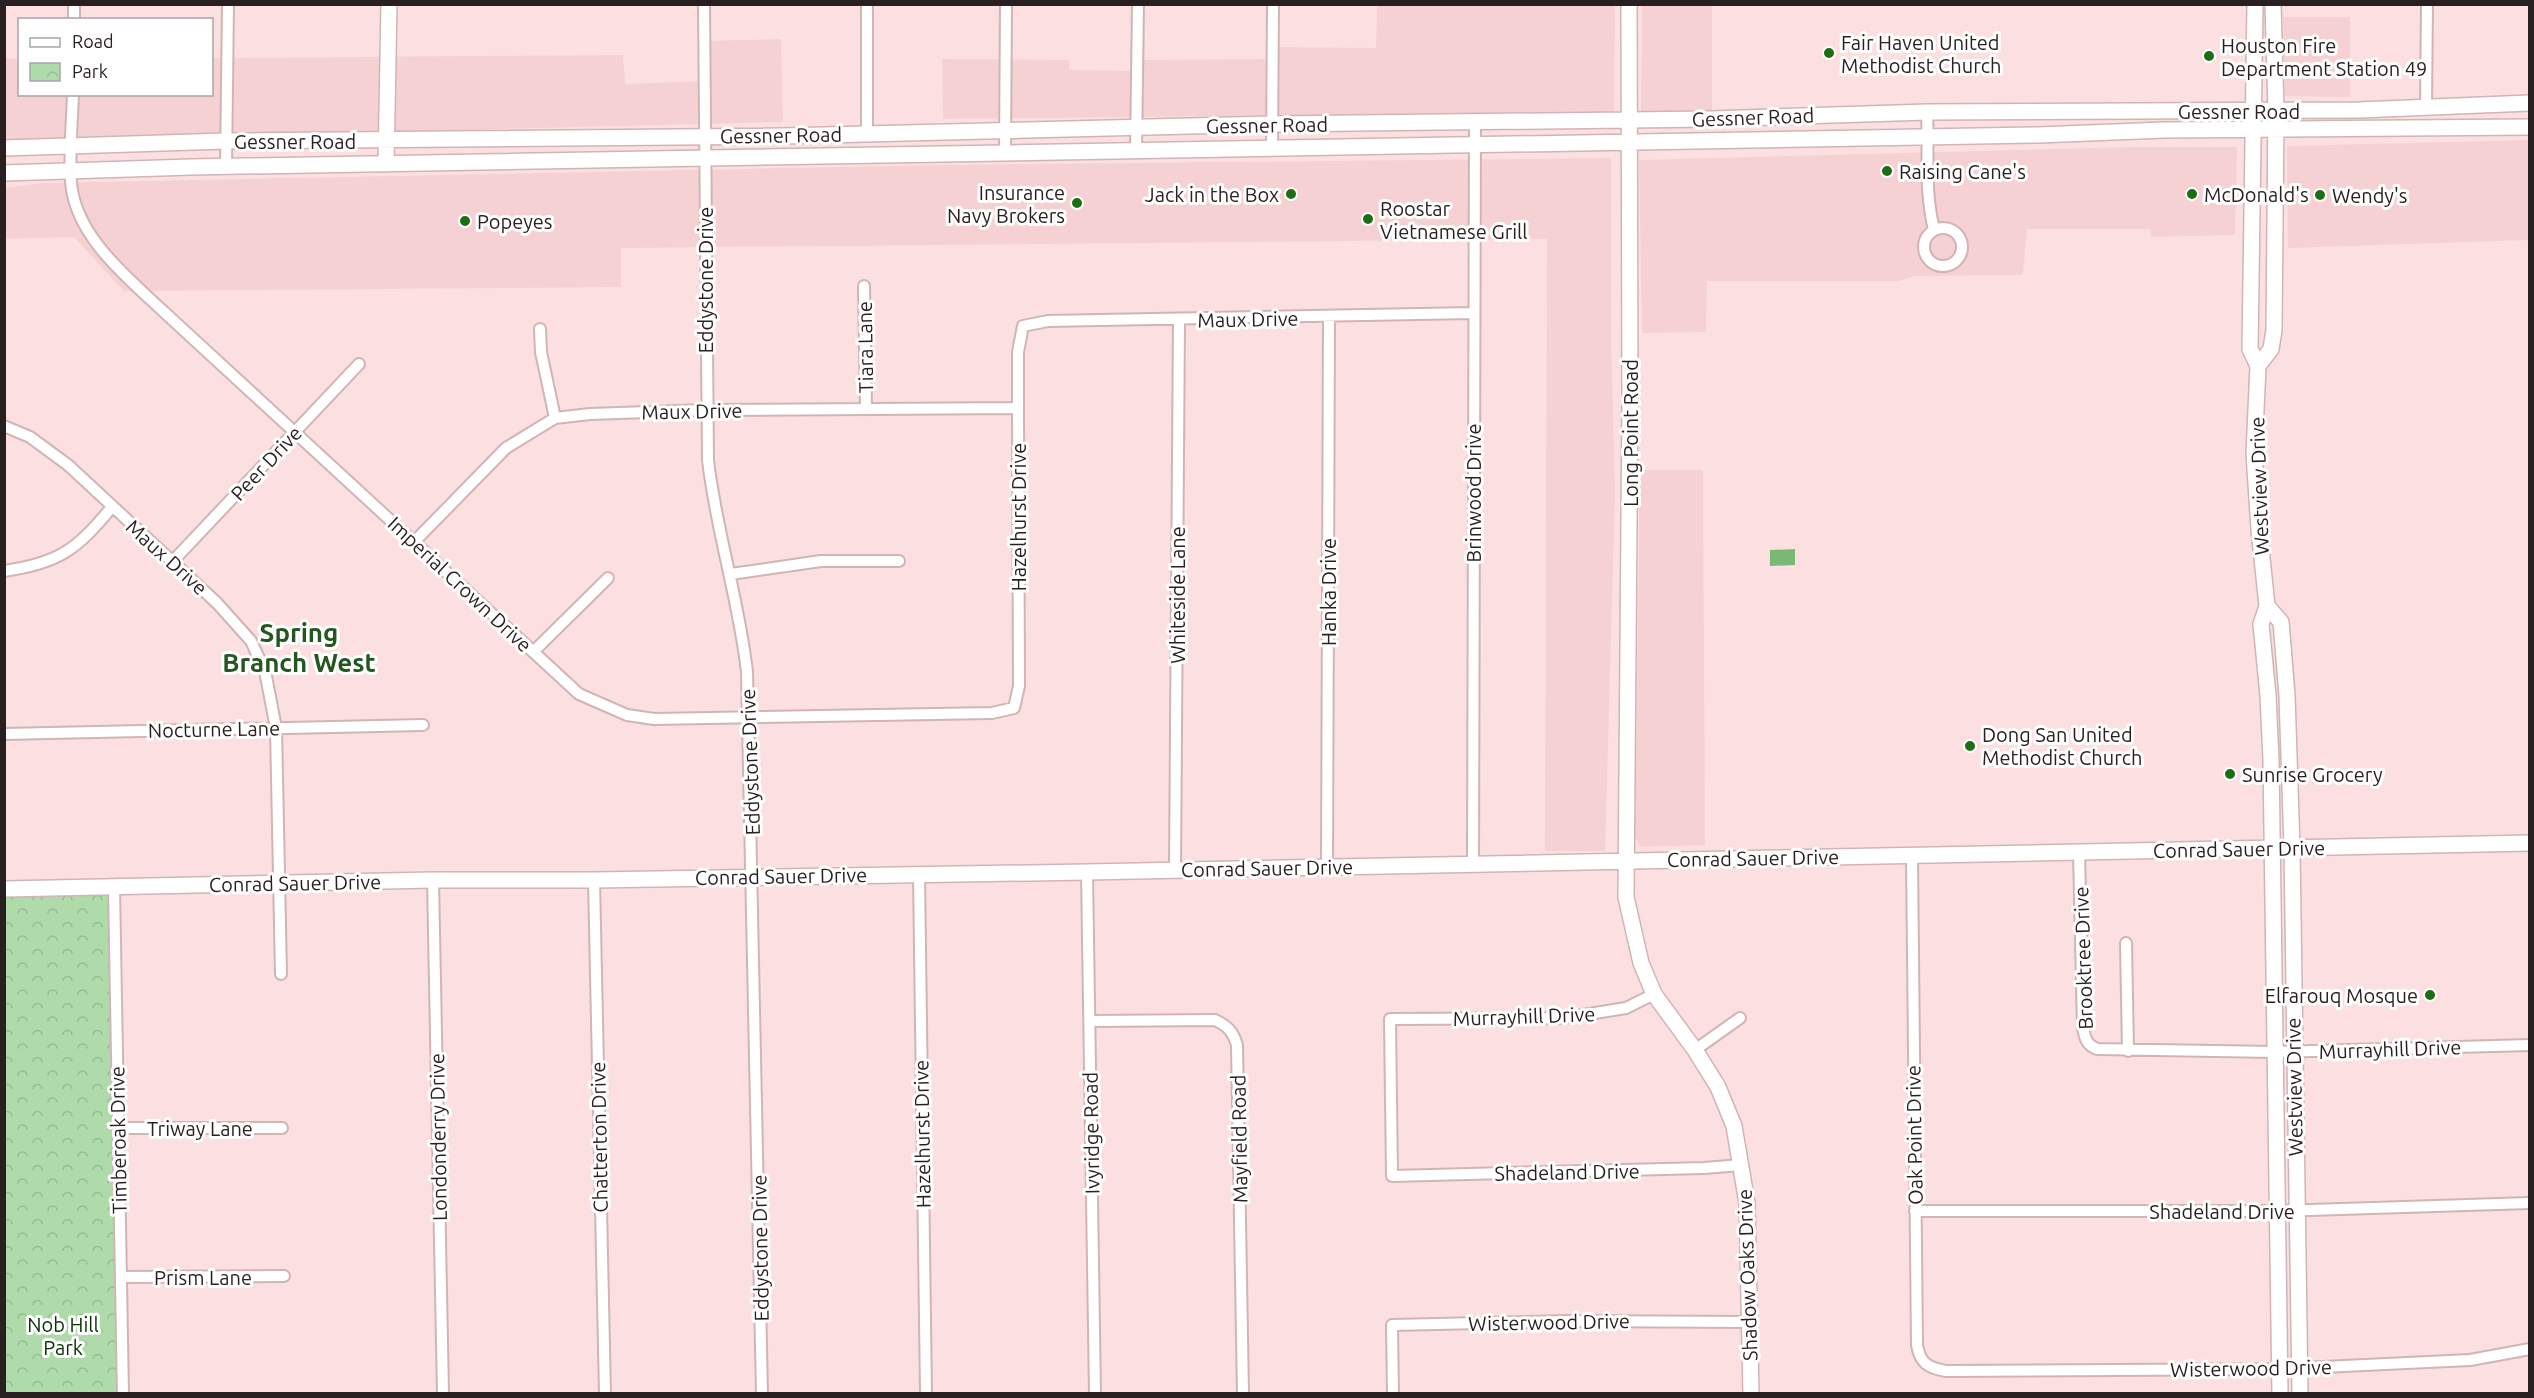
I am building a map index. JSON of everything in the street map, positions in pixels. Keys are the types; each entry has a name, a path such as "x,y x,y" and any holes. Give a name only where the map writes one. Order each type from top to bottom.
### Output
{"main road":[{"path":"386,164 388,4"},
{"name":"Long Point Road","path":"1626,861 1630,410 1629,4"},
{"name":"Westview Drive","path":"2255,4 2250,349 2258,366 2254,454 2267,606 2261,624 2268,695 2280,1394"},
{"name":"Westview Drive","path":"2258,366 2271,349 2274,330 2276,111 2273,4"},
{"name":"Gessner Road","path":"4,148 226,141 1137,129 1272,124 1628,120 1928,112 2359,110 2529,103"},
{"path":"2073,111 2073,134"},
{"path":"2210,111 2210,130"},
{"name":"Gessner Road","path":"4,173 2252,129 2529,127"},
{"name":"Westview Drive","path":"2267,606 2281,622 2287,695 2292,848 2293,1051 2300,1394"},
{"name":"Conrad Sauer Drive","path":"4,889 433,880 594,880 1087,872 2529,843"},
{"name":"Shadow Oaks Drive","path":"1626,861 1626,897 1641,963 1654,994 1695,1050 1718,1088 1734,1126 1747,1203 1751,1394"}],"street":[{"path":"226,167 228,4"},
{"name":"Eddystone Drive","path":"704,4 708,460 712,496 742,630 749,716 762,1394"},
{"path":"867,4 867,133"},
{"path":"1005,154 1006,4"},
{"path":"1136,152 1138,4"},
{"path":"1272,149 1273,4"},
{"path":"2426,106 2427,4"},
{"path":"72,145 73,96"},
{"path":"1928,112 1927,192 1934,230"},
{"name":"Brinwood Drive","path":"1473,864 1475,122"},
{"name":"Imperial Crown Drive","path":"72,145 71,183 76,206 89,231 107,255 163,312 579,694 627,715 654,719 992,713 1014,708"},
{"name":"Tiara Lane","path":"864,286 866,408"},
{"name":"Maux Drive","path":"1023,326 1048,321 1473,313"},
{"name":"Hanka Drive","path":"1327,867 1329,317"},
{"name":"Whiteside Lane","path":"1175,869 1179,320"},
{"name":"Hazelhurst Drive","path":"1014,708 1019,686 1018,352 1023,326"},
{"path":"540,329 541,352 555,418"},
{"name":"Peer Drive","path":"173,561 359,364"},
{"name":"Maux Drive","path":"414,542 506,448 555,418 590,414 706,410 1018,408"},
{"name":"Maux Drive","path":"4,426 30,437 48,449 173,561 232,617 251,641 265,671 276,728 277,884 281,974"},
{"path":"4,571 30,567 66,553 85,539 112,507"},
{"path":"731,574 821,561 899,561"},
{"path":"533,652 608,578"},
{"name":"Nocturne Lane","path":"4,734 423,725"},
{"name":"Brooktree Drive","path":"2079,852 2084,1038 2089,1046 2106,1051"},
{"name":"Oak Point Drive","path":"1912,855 1917,1345 1919,1357 1925,1365 1934,1369 1971,1371"},
{"name":"Ivyridge Road","path":"1087,872 1095,1394"},
{"name":"Hazelhurst Drive","path":"919,874 926,1394"},
{"name":"Londonderry Drive","path":"433,880 443,1394"},
{"name":"Chatterton Drive","path":"594,880 605,1394"},
{"name":"Timberoak Drive","path":"114,886 123,1394"},
{"path":"2126,943 2128,1051"},
{"name":"Murrayhill Drive","path":"1392,1176 1390,1019 1564,1018 1626,1008 1654,994"},
{"path":"1695,1050 1740,1018"},
{"name":"Mayfield Road","path":"1090,1021 1215,1020 1225,1024 1234,1033 1237,1045 1243,1394"},
{"name":"Murrayhill Drive","path":"2106,1051 2274,1052 2529,1045"},
{"name":"Triway Lane","path":"118,1128 282,1128"},
{"name":"Shadeland Drive","path":"1392,1176 1704,1168 1741,1165"},
{"name":"Shadeland Drive","path":"1915,1211 2276,1211 2529,1203"},
{"name":"Prism Lane","path":"121,1277 284,1276"},
{"name":"Wisterwood Drive","path":"1393,1394 1392,1325 1570,1321 1749,1322"},
{"name":"Wisterwood Drive","path":"1971,1371 2280,1369 2470,1360 2529,1349"}],"shaded area":[{"path":"1377,5 1615,5 1614,112 943,119 942,59 1069,60 1069,70 1129,71 1145,60 1266,59 1278,47 1376,48"},
{"path":"1642,5 1712,5 1712,111 1641,112"},
{"path":"2283,17 2350,17 2350,97 2285,96"},
{"path":"781,39 783,122 5,141 4,58 18,59 18,96 213,96 213,58 623,55 625,84 703,81 704,41"},
{"path":"2529,140 2529,240 2288,248 2287,146"},
{"path":"2130,147 2237,147 2235,235 2151,237 2150,229 2027,229 2023,275 1915,276 1899,281 1707,281 1706,332 1642,333 1639,160"},
{"path":"1611,158 1611,334 1615,494 1605,851 1545,851 1547,239 621,248 621,287 124,291 74,237 5,239 4,188 44,183 942,165"},
{"path":"1640,470 1703,470 1705,845 1641,847 1635,837"},
{"path":"1795,549 1795,565 1770,566 1770,550"}],"green space":[{"name":"Nob Hill Park","path":"114,886 123,1393 5,1393 4,889"}],"place":[{"name":"Fair Haven United Methodist Church","path":"1829,53"},
{"name":"Houston Fire Department Station 49","path":"2209,56"},
{"name":"Raising Cane's","path":"1887,171"},
{"name":"Jack in the Box","path":"1291,194"},
{"name":"McDonald's","path":"2192,194"},
{"name":"Wendy's","path":"2320,195"},
{"name":"Insurance Navy Brokers","path":"1077,203"},
{"name":"Roostar Vietnamese Grill","path":"1368,219"},
{"name":"Popeyes","path":"465,221"},
{"name":"Dong San United Methodist Church","path":"1970,746"},
{"name":"Sunrise Grocery","path":"2230,774"},
{"name":"Elfarouq Mosque","path":"2430,995"}],"district":[{"name":"Spring Branch West","path":"299,647"}]}
